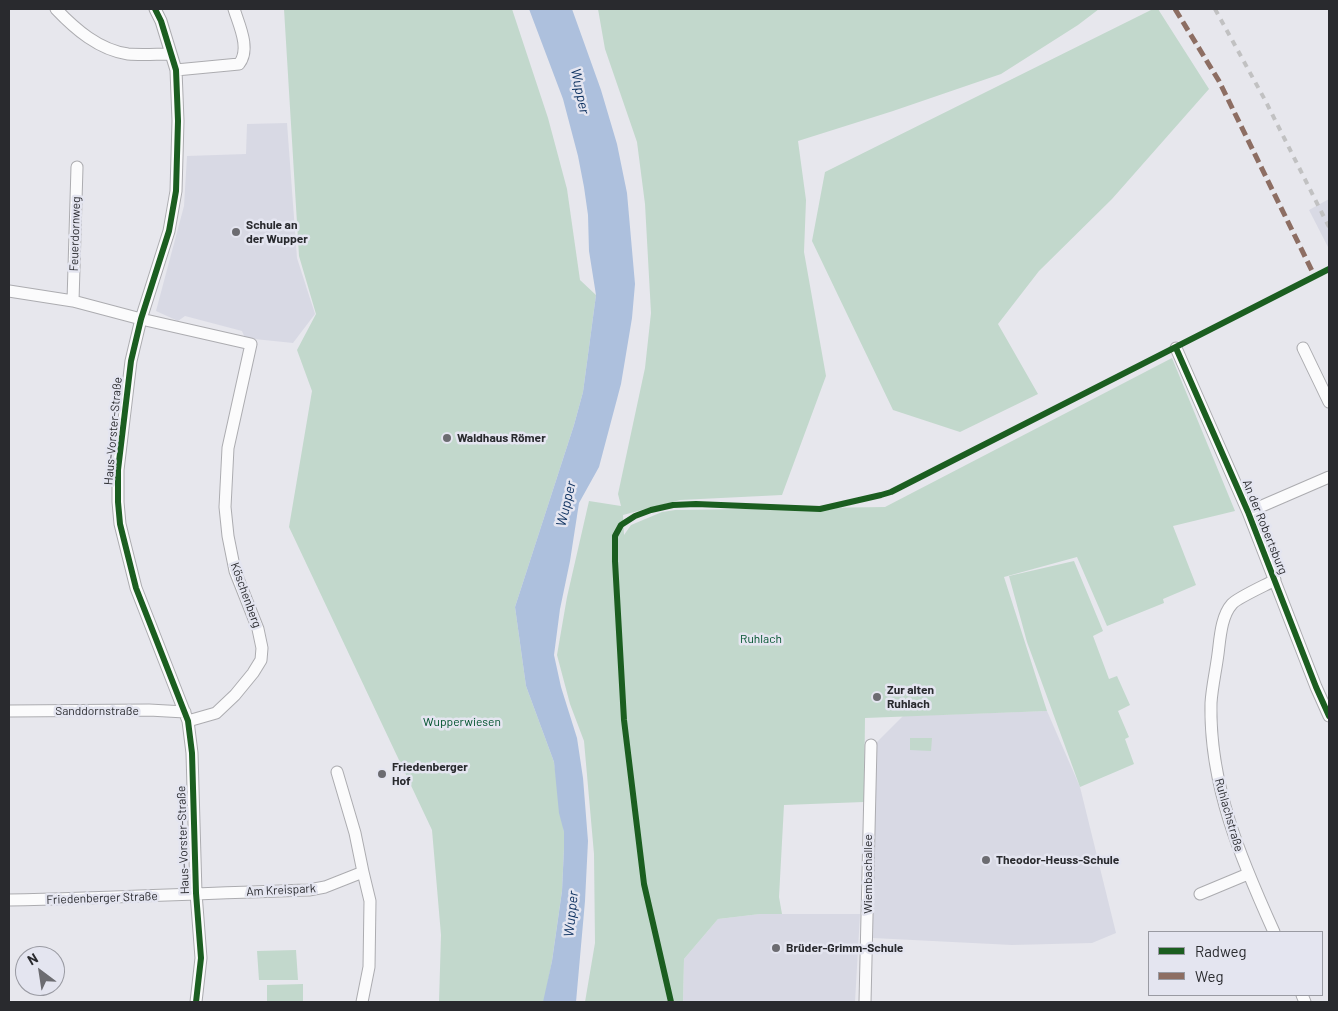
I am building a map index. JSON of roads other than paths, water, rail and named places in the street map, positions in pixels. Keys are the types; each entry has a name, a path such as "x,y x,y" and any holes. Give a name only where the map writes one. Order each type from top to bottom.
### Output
{"street":[{"path":"56,9 75,29 88,38 117,51 126,54 171,54"},
{"name":"Haus-Vorster-Straße","path":"155,9 176,70 178,121 176,191 169,230 141,319 131,361 120,450 118,494 120,524 136,588 186,716 192,753 196,893 201,958 196,1002"},
{"path":"176,70 239,64 242,61 244,48 234,9"},
{"name":"Feuerdornweg","path":"73,301 77,167"},
{"path":"9,291 73,301 141,319"},
{"name":"Köschenberg","path":"141,319 251,344 228,448 225,507 228,536 235,571 258,629 262,648 261,660 253,674 216,713 186,716"},
{"name":"An der Robertsburg","path":"1176,348 1248,512 1329,716"},
{"path":"1303,348 1329,402"},
{"path":"1248,512 1329,477"},
{"name":"Ruhlachstraße","path":"1274,931 1234,839 1220,789 1212,740 1211,702 1222,623 1232,604 1275,580"},
{"name":"Sanddornstraße","path":"9,711 149,710 186,716"},
{"name":"Wiembachallee","path":"865,1002 870,745"},
{"path":"337,772 355,833 370,901 369,966 362,1002"},
{"name":"Am Kreispark","path":"196,893 309,890 325,887 364,872"},
{"path":"1200,894 1248,874"},
{"name":"Friedenberger Straße","path":"9,900 141,897 196,893"}],"water":[{"name":"Wupper","path":"529,9 572,9 601,90 617,144 627,193 635,284 632,318 621,384 599,467 579,503 560,609 554,655 561,687 577,738 583,778 588,841 576,1002 543,1002 552,961 562,891 564,832 559,813 554,762 526,686 515,607 583,392 596,295 589,251 588,215 578,156 563,99"}],"railway":[{"path":"1215,9 1265,100 1329,227"}],"place":[{"name":"Schule an der Wupper","path":"236,232"},
{"name":"Waldhaus Römer","path":"447,438"},
{"name":"Zur alten Ruhlach","path":"877,697"},
{"name":"Friedenberger Hof","path":"382,774"},
{"name":"Theodor-Heuss-Schule","path":"986,860"},
{"name":"Brüder-Grimm-Schule","path":"776,948"}],"park label":[{"name":"Ruhlach","path":"761,639"},
{"name":"Wupperwiesen","path":"462,722"}]}
